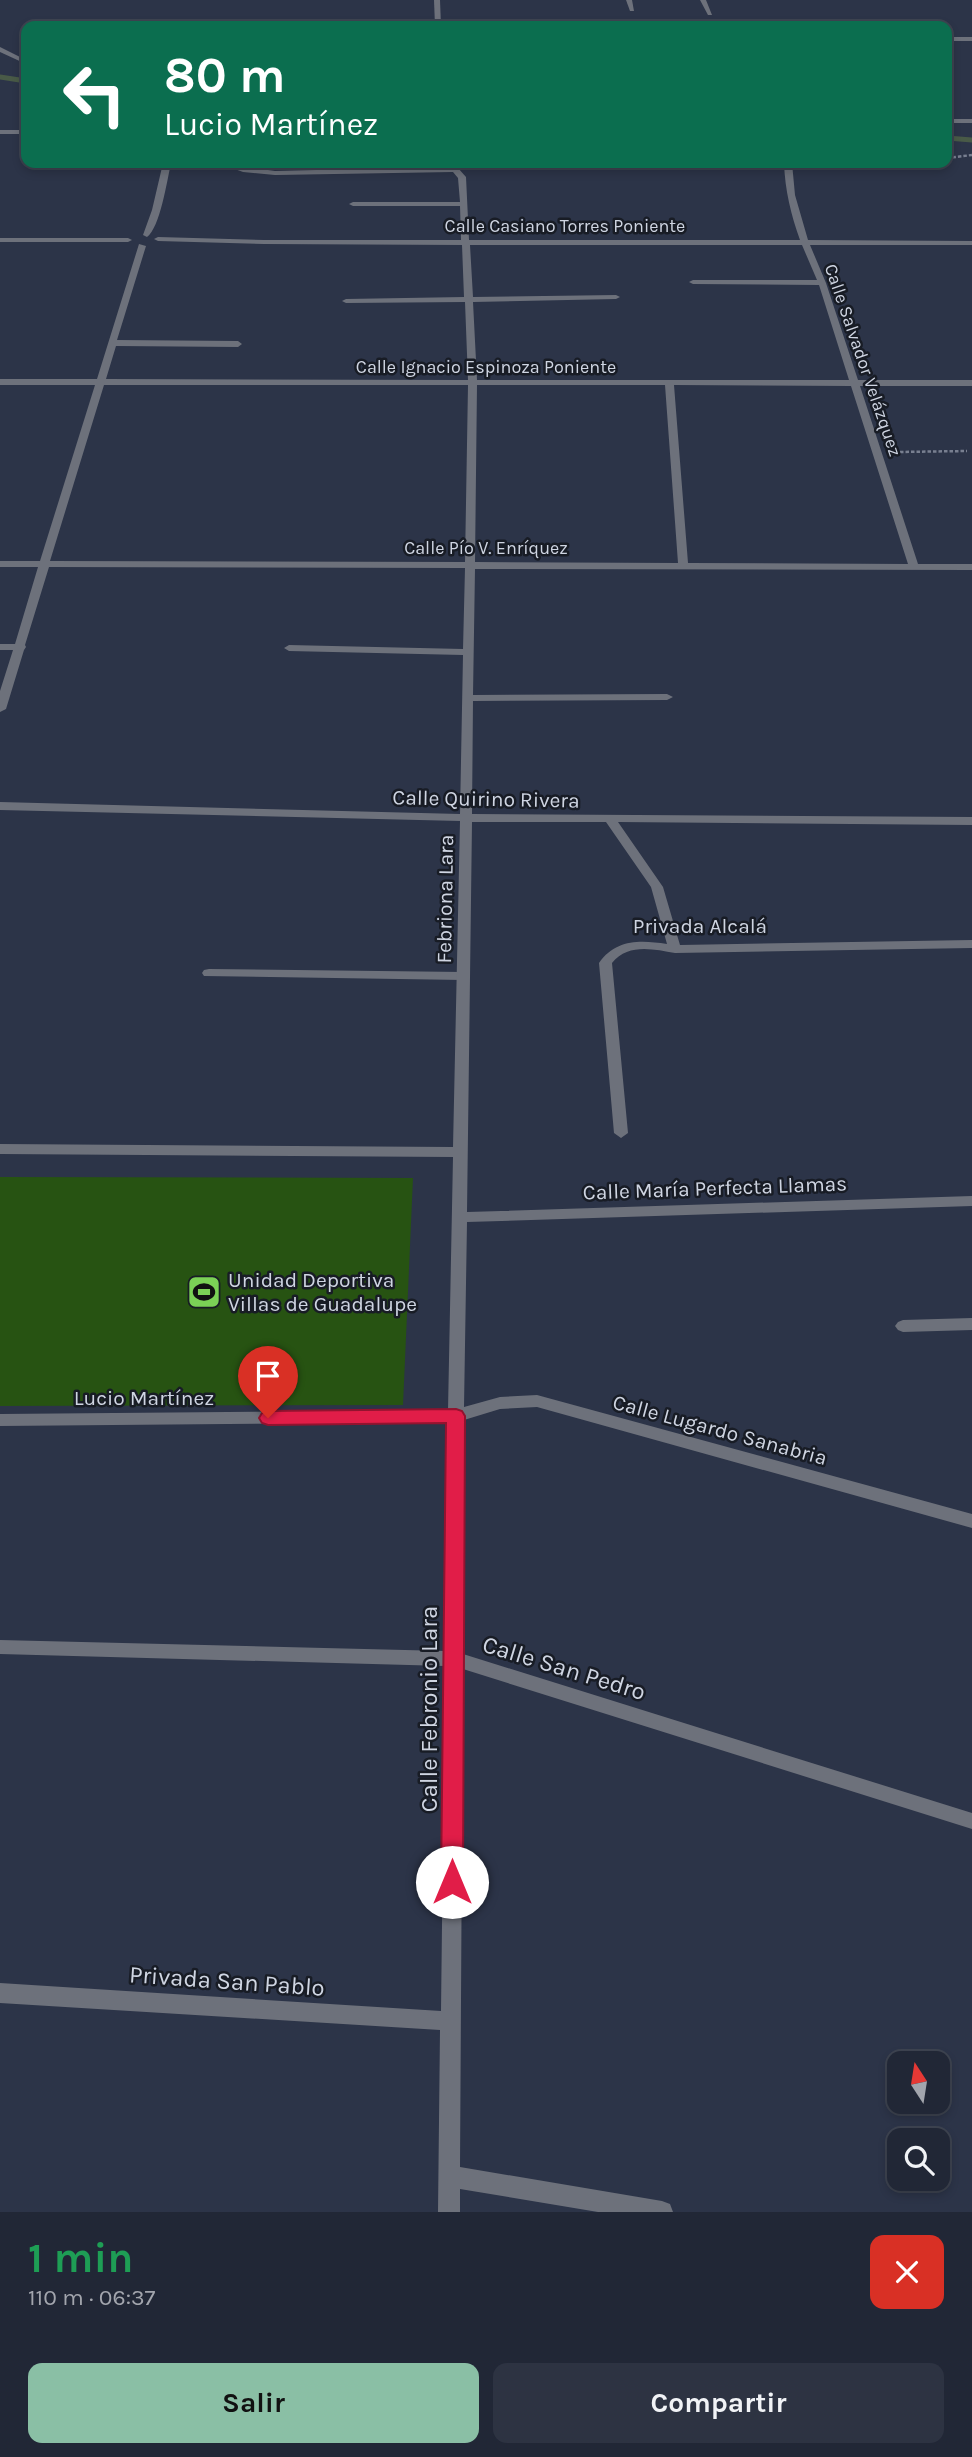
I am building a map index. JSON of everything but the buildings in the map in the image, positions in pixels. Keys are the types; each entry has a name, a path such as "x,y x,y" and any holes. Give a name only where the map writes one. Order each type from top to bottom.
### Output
{"street":[{"path":"437,0 438,21"},
{"path":"629,0 632,10"},
{"path":"703,0 710,14"},
{"path":"952,39 972,38"},
{"path":"0,48 13,48"},
{"path":"0,48 21,59"},
{"path":"952,121 972,121"},
{"path":"0,132 21,132"},
{"path":"147,235 166,168"},
{"name":"Febriona Lara","path":"237,168 275,173 438,169 455,170 462,177 473,382 456,1416"},
{"name":"Calle Salvador Velázquez","path":"788,168 792,205 803,242 822,283 914,567"},
{"path":"353,204 463,204"},
{"path":"0,240 128,240 147,235 159,239 155,244 142,246 130,245 128,240"},
{"name":"Calle Casiano Torres Poniente","path":"159,239 264,242 465,240 972,243"},
{"path":"0,709 103,382 142,246"},
{"path":"693,282 822,283"},
{"path":"346,301 616,297"},
{"path":"113,343 238,344"},
{"name":"Calle Ignacio Espinoza Poniente","path":"0,382 972,383"},
{"path":"669,383 682,566"},
{"name":"Calle Pío V. Enríquez","path":"0,564 972,567"},
{"path":"0,647 21,647"},
{"path":"289,648 468,652"},
{"path":"468,698 667,697"},
{"name":"Calle Quirino Rivera","path":"0,806 465,818 972,821"},
{"path":"610,820 657,887 675,949"},
{"name":"Privada Alcalá","path":"621,1132 606,963 610,955 628,946 675,949 972,944"},
{"path":"209,973 463,976"},
{"path":"0,1149 460,1152"},
{"name":"Calle María Perfecta Llamas","path":"459,1217 972,1201"},
{"path":"903,1326 972,1324"},
{"name":"Calle Lugardo Sanabria","path":"456,1416 500,1403 537,1401 972,1521"},
{"name":"Lucio Martínez","path":"0,1420 456,1416"},
{"name":"Calle Febronio Lara","path":"449,2212 456,1416"},
{"name":"Calle San Pedro","path":"0,1647 454,1659 972,1821"},
{"name":"Privada San Pablo","path":"0,1993 451,2021"},
{"path":"450,2176 662,2212"}],"path":[{"path":"952,157 972,155"},
{"path":"878,452 967,452"}],"green space":[{"name":"Unidad Deportiva Villas de Guadalupe","path":"0,1177 413,1178 403,1405 0,1406"}],"waterway":[{"path":"0,77 21,80"},
{"path":"952,138 972,140"}],"place":[{"name":"Unidad Deportiva Villas de Guadalupe","path":"204,1292"}],"route":[{"path":"268,1418 456,1416 452,1882"}]}
